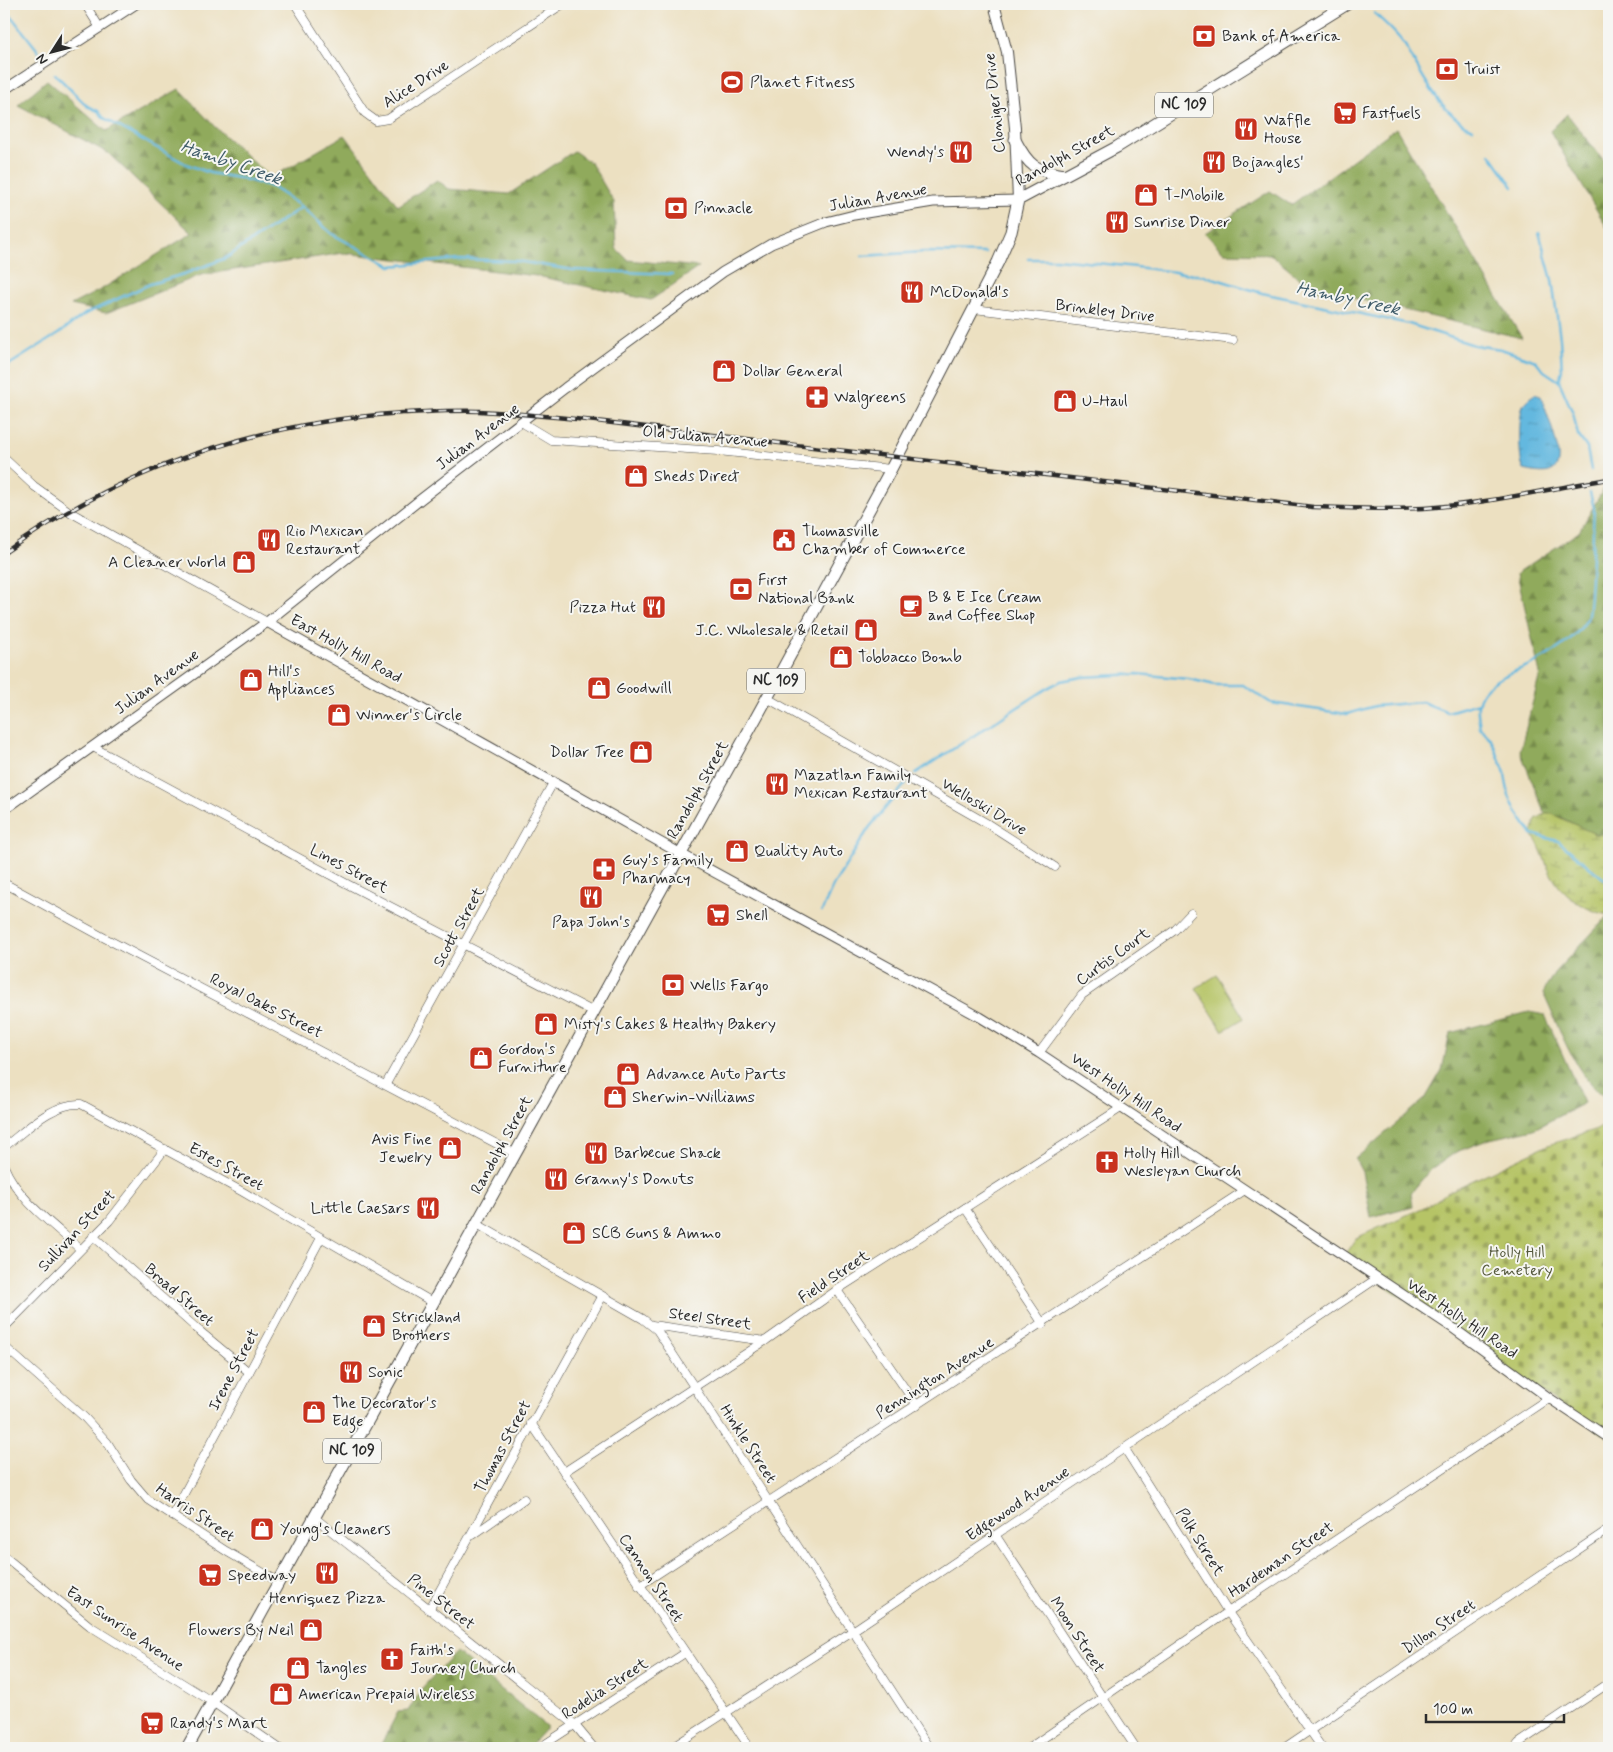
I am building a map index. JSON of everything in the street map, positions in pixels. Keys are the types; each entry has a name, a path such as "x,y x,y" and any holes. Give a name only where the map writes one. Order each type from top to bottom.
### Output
{"main road":[{"name":"Cloniger Drive","path":"994,4 1007,52 1018,200"},
{"name":"Randolph Street","path":"186,1748 434,1303 891,469 974,309 1011,232 1018,200 1117,147 1347,4"},
{"path":"1015,140 1022,153 1034,168 1064,175"}],"street":[{"path":"85,4 100,28"},
{"path":"4,90 136,4"},
{"name":"Alice Drive","path":"295,4 365,113 376,121 388,119 563,4"},
{"name":"Julian Avenue","path":"4,810 267,622 521,422 723,272 771,244 826,222 854,215 933,202 1018,200"},
{"name":"Brinkley Drive","path":"974,309 1233,340"},
{"name":"Old Julian Avenue","path":"521,422 551,440 718,451 891,469"},
{"name":"East Holly Hill Road","path":"4,458 34,486 70,512 681,854"},
{"name":"Welloski Drive","path":"767,698 988,824 1055,867"},
{"name":"Lines Street","path":"92,746 594,1012"},
{"name":"Scott Street","path":"386,1084 554,782"},
{"name":"West Holly Hill Road","path":"681,854 980,1017 1039,1053 1376,1279 1453,1328 1609,1438"},
{"name":"Royal Oaks Street","path":"4,882 101,936 386,1084 516,1154"},
{"name":"Curtis Court","path":"1039,1053 1082,995 1175,930 1191,913"},
{"name":"Estes Street","path":"4,1147 36,1122 61,1107 72,1103 94,1109 434,1303"},
{"name":"Field Street","path":"564,1472 765,1341 837,1290 1121,1108"},
{"name":"Sullivan Street","path":"4,1328 114,1214 165,1149"},
{"path":"4,1166 11,1180 32,1205 80,1249"},
{"name":"Pennington Avenue","path":"639,1586 1043,1324 1245,1190"},
{"path":"966,1208 1043,1324"},
{"name":"Hinkle Street","path":"477,1224 652,1325 662,1336 929,1748"},
{"name":"Broad Street","path":"93,1236 196,1328 249,1372"},
{"name":"Irene Street","path":"172,1516 321,1238"},
{"name":"Edgewood Avenue","path":"671,1748 996,1536 1376,1279"},
{"path":"837,1290 917,1406"},
{"name":"Thomas Street","path":"429,1610 472,1536 531,1423 602,1297"},
{"name":"Steel Street","path":"652,1325 765,1341"},
{"name":"Harris Street","path":"4,1346 84,1416 107,1442 135,1486 148,1500 279,1582"},
{"name":"Hardeman Street","path":"1029,1748 1228,1612 1550,1398"},
{"name":"Cannon Street","path":"531,1423 639,1586 750,1748"},
{"name":"Polk Street","path":"1125,1449 1228,1612 1322,1748"},
{"path":"472,1536 524,1499"},
{"name":"Pine Street","path":"315,1518 574,1724 594,1748"},
{"name":"Dillon Street","path":"1284,1748 1609,1529"},
{"name":"Moon Street","path":"996,1536 1136,1748"},
{"name":"East Sunrise Avenue","path":"4,1556 93,1627 211,1701 279,1748"},
{"name":"Rodelia Street","path":"539,1748 685,1653"},
{"path":"1515,1748 1519,1743 1609,1683"}],"green space":[{"path":"47,80 106,131 179,89 215,127 271,178 345,135 398,206 437,180 449,189 509,194 574,151 591,163 614,202 616,248 628,260 699,267 651,300 537,276 344,253 201,275 106,313 71,305 102,289 192,233 108,153 18,105"},
{"path":"1567,114 1609,167 1609,231 1550,131"},
{"path":"1396,128 1522,338 1311,288 1270,254 1224,253 1205,233 1270,191 1291,205"},
{"path":"1609,489 1609,835 1600,835 1561,818 1545,814 1520,751 1540,674 1517,573 1579,532 1603,490"},
{"path":"1545,814 1552,814 1595,834 1609,835 1609,915 1583,906 1568,896 1556,882 1532,834 1536,819"},
{"path":"1609,915 1609,1100 1597,1091 1578,1066 1562,1037 1543,993 1554,973"},
{"path":"1217,975 1244,1018 1223,1031 1196,988"},
{"path":"1529,1012 1545,1015 1584,1103 1534,1129 1490,1139 1456,1152 1429,1171 1411,1193 1413,1206 1371,1217 1362,1172 1355,1159 1425,1099 1442,1070 1450,1033"},
{"name":"Holly Hill Cemetery","path":"1609,1125 1609,1438 1343,1257 1356,1238 1431,1204 1448,1192 1548,1145"},
{"path":"456,1652 547,1727 528,1748 379,1748 398,1712 408,1711 422,1688"}],"water":[{"path":"1535,394 1541,397 1557,446 1558,462 1556,468 1545,473 1524,470 1521,457 1520,430 1522,408 1525,402"}],"waterway":[{"name":"Hamby Creek","path":"4,7 39,52"},
{"path":"1374,13 1403,42 1426,82 1442,104 1462,123 1473,129"},
{"name":"Hamby Creek","path":"55,74 87,106 98,111 104,118 186,164 210,173 244,179 272,187 302,207 332,234 391,266 459,259 517,261 573,270 672,274"},
{"path":"1490,154 1513,187"},
{"path":"4,368 58,334 85,314 150,284 184,274 226,258 302,207"},
{"path":"1539,232 1552,280 1560,338 1562,370 1559,381"},
{"name":"Hamby Creek","path":"862,256 924,252 985,253"},
{"name":"Hamby Creek","path":"1028,259 1056,259 1206,276 1262,293 1409,324 1474,345 1501,349 1536,361 1544,371 1559,381 1573,413 1578,435 1587,448 1591,470"},
{"name":"Hamby Creek","path":"1590,493 1594,508 1591,585 1587,619 1571,638 1556,649 1534,663 1492,683 1481,696 1478,710 1480,728 1491,739 1504,770 1509,796 1516,811 1532,834 1558,841 1609,883"},
{"path":"916,773 1046,689 1061,681 1082,677 1138,674 1189,679 1215,685 1243,685 1271,703 1347,714 1375,706 1422,702 1448,712 1478,703"},
{"path":"822,911 833,886 869,828 906,783"}],"railway":[{"path":"4,553 49,523 96,497 144,474 194,454 244,439 296,427 349,418 403,413 479,411 596,421 1313,507 1396,509 1447,506 1494,500 1609,479"}],"place":[{"name":"Bank of America","path":"1204,36"},
{"name":"Truist","path":"1447,69"},
{"name":"Planet Fitness","path":"732,82"},
{"name":"Fastfuels","path":"1345,113"},
{"name":"Waffle House","path":"1246,129"},
{"name":"Wendy's","path":"961,152"},
{"name":"Bojangles'","path":"1214,162"},
{"name":"T-Mobile","path":"1146,195"},
{"name":"Pinnacle","path":"676,208"},
{"name":"Sunrise Diner","path":"1117,222"},
{"name":"McDonald's","path":"912,292"},
{"name":"Dollar General","path":"724,371"},
{"name":"Walgreens","path":"817,397"},
{"name":"U-Haul","path":"1065,401"},
{"name":"Sheds Direct","path":"636,476"},
{"name":"Rio Mexican Restaurant","path":"269,540"},
{"name":"Thomasville Chamber of Commerce","path":"784,540"},
{"name":"A Cleaner World","path":"244,562"},
{"name":"First National Bank","path":"741,589"},
{"name":"B & E Ice Cream and Coffee Shop","path":"911,606"},
{"name":"Pizza Hut","path":"654,607"},
{"name":"J.C. Wholesale & Retail","path":"866,630"},
{"name":"Tobbacco Bomb","path":"841,657"},
{"name":"Hill's Appliances","path":"251,680"},
{"name":"Goodwill","path":"599,688"},
{"name":"Winner's Circle","path":"339,715"},
{"name":"Dollar Tree","path":"641,752"},
{"name":"Mazatlan Family Mexican Restaurant","path":"777,784"},
{"name":"Quality Auto","path":"737,851"},
{"name":"Guy's Family Pharmacy","path":"604,869"},
{"name":"Papa John's","path":"591,897"},
{"name":"Shell","path":"718,915"},
{"name":"Wells Fargo","path":"673,985"},
{"name":"Misty's Cakes & Healthy Bakery","path":"546,1024"},
{"name":"Gordon's Furniture","path":"481,1058"},
{"name":"Advance Auto Parts","path":"628,1074"},
{"name":"Sherwin-Williams","path":"615,1097"},
{"name":"Avis Fine Jewelry","path":"450,1148"},
{"name":"Barbecue Shack","path":"596,1153"},
{"name":"Holly Hill Wesleyan Church","path":"1107,1162"},
{"name":"Granny's Donuts","path":"556,1179"},
{"name":"Little Caesars","path":"428,1208"},
{"name":"SCB Guns & Ammo","path":"574,1233"},
{"name":"Strickland Brothers","path":"374,1326"},
{"name":"Sonic","path":"351,1372"},
{"name":"The Decorator's Edge","path":"314,1412"},
{"name":"Young's Cleaners","path":"262,1529"},
{"name":"Henriquez Pizza","path":"327,1573"},
{"name":"Speedway","path":"210,1575"},
{"name":"Flowers By Neil","path":"311,1630"},
{"name":"Faith's Journey Church","path":"392,1659"},
{"name":"Tangles","path":"298,1668"},
{"name":"American Prepaid Wireless","path":"281,1694"},
{"name":"Randy's Mart","path":"152,1723"}]}
